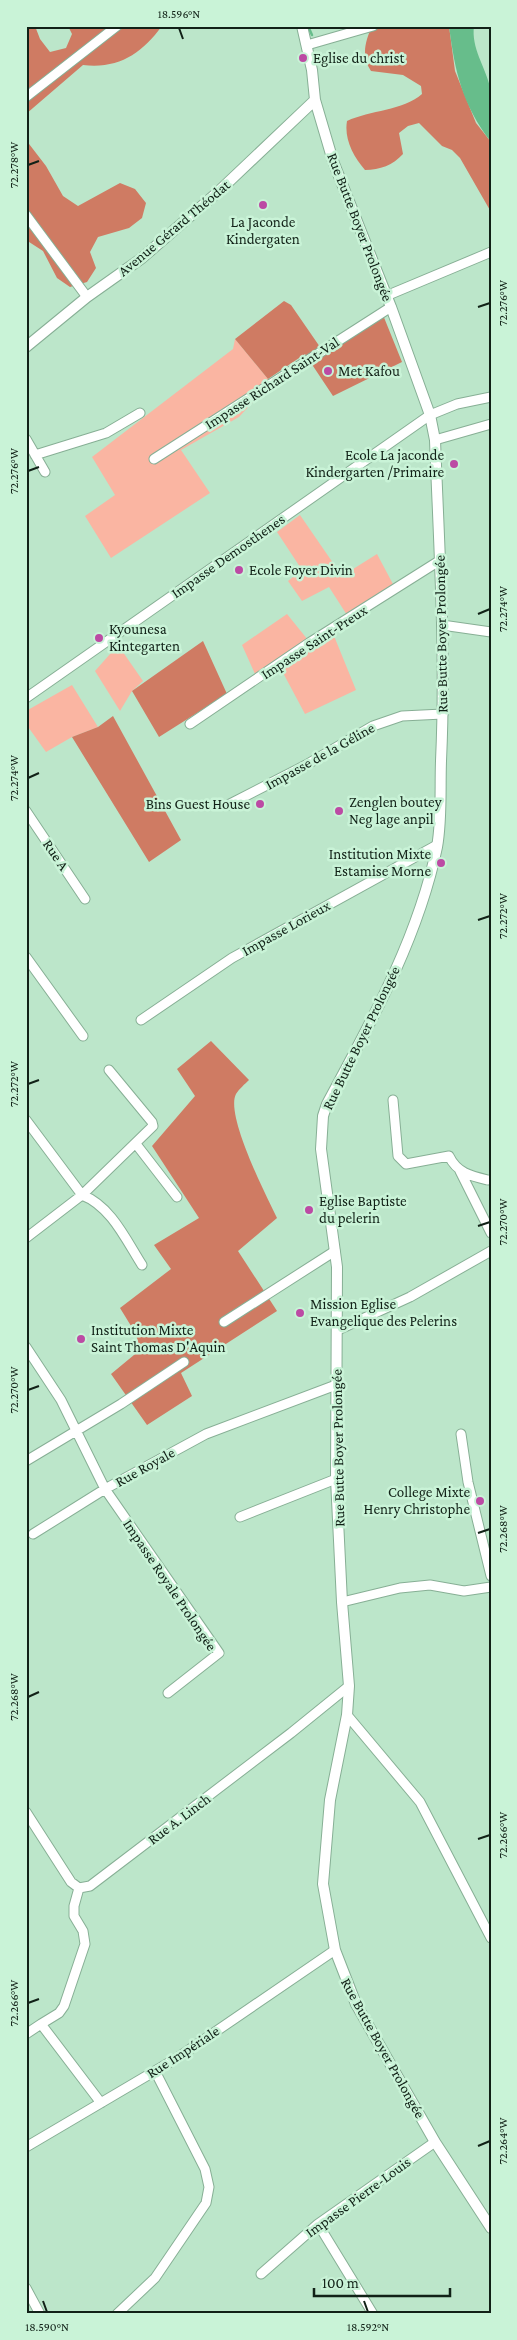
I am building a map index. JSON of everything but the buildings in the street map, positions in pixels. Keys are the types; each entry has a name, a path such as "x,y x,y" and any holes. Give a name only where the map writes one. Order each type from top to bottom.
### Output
{"street":[{"path":"26,96 117,26"},
{"name":"Rue Butte Boyer Prolongée","path":"302,26 312,70 315,100 333,161 391,307 430,415 435,440 442,625 443,714 437,845 416,921 398,965 327,1104 323,1116 321,1149 335,1251 338,1330 336,1479 342,1602 349,1686 347,1715 330,1800 323,1884 335,1950 356,2004 435,2142 491,2228"},
{"path":"307,45 373,26"},
{"name":"Avenue Gérard Théodat","path":"26,348 87,298 142,258 218,192 315,100"},
{"path":"26,215 87,298"},
{"path":"386,296 491,252"},
{"name":"Impasse Richard Saint-Val","path":"154,460 391,307"},
{"name":"Impasse Demosthenes","path":"26,698 430,415 457,404 491,397"},
{"path":"35,455 106,432 140,413"},
{"path":"435,440 491,424"},
{"path":"26,439 45,472"},
{"name":"Impasse Saint-Preux","path":"190,724 309,643 439,561"},
{"path":"442,625 491,632"},
{"name":"Impasse de la Géline","path":"228,805 306,765 373,726 402,716 443,714"},
{"name":"Rue A","path":"27,814 85,899"},
{"name":"Impasse Lorieux","path":"141,1020 232,958 437,845"},
{"path":"26,958 84,1036"},
{"path":"26,1238 82,1195 154,1126 108,1070"},
{"path":"393,1100 398,1156 406,1164 449,1156 454,1167 460,1171 488,1180"},
{"path":"26,1120 82,1195 95,1200 108,1213 142,1265"},
{"path":"136,1144 177,1197"},
{"path":"460,1171 491,1232"},
{"path":"224,1322 335,1251"},
{"path":"338,1330 410,1297 491,1251"},
{"name":"Rue Royale","path":"26,1347 61,1400 105,1489 206,1434 336,1385"},
{"path":"26,1461 76,1432 184,1362"},
{"path":"461,1434 468,1482 491,1576"},
{"path":"240,1516 336,1479"},
{"path":"33,1534 105,1489"},
{"name":"Impasse Royale Prolongée","path":"105,1489 219,1653 168,1693"},
{"path":"342,1602 400,1588 430,1586 464,1591 491,1587"},
{"name":"Rue A. Linch","path":"80,1888 90,1886 291,1733 349,1686"},
{"path":"347,1715 420,1802 491,1938"},
{"path":"26,1812 71,1882 80,1888 74,1906 74,1916 82,1931 85,1944 64,2006 59,2013 26,2034"},
{"name":"Rue Impériale","path":"26,2147 178,2058 335,1950"},
{"path":"41,2024 101,2102"},
{"path":"117,2314 156,2278 206,2203 209,2187 205,2169 155,2071"},
{"name":"Impasse Pierre-Louis","path":"261,2274 318,2224 435,2142"},
{"path":"318,2224 374,2314"},
{"path":"26,2288 40,2314"}],"shaded area":[{"path":"26,26 35,26 40,39 50,52 66,48 72,34 68,26 162,26 146,44 128,58 108,65 83,65 26,114"},
{"path":"372,26 449,26 455,71 476,123 491,142 491,212 460,158 452,150 442,146 419,123 408,126 399,133 403,154 391,164 381,168 365,170 357,159 348,141 347,121 406,104 422,94 421,86 403,75 371,71 366,60 365,49"},
{"path":"449,26 474,26 476,49 488,79 491,93 491,142 473,114 461,87"},
{"path":"26,140 46,166 63,196 78,206 120,183 135,189 146,203 142,218 129,228 98,237 90,252 96,268 87,282 70,287 57,278 43,251 26,240"},
{"path":"284,301 291,305 320,347 342,334 383,315 402,362 333,396 305,354 268,379 235,339"},
{"path":"235,339 273,387 252,403 239,417 181,450 210,493 111,558 85,516 115,495 92,457 233,349"},
{"path":"300,515 342,576 377,554 394,586 347,615 329,587 302,601 288,581 302,570 277,532"},
{"path":"287,614 308,640 255,674 242,645"},
{"path":"332,631 356,690 305,714 281,669"},
{"path":"203,641 227,694 159,737 132,691"},
{"path":"118,645 143,681 132,691 120,711 95,671"},
{"path":"72,685 98,727 72,737 46,752 26,724 26,711"},
{"path":"113,716 181,840 149,862 72,737 98,727"},
{"path":"211,1041 249,1080 236,1094 234,1104 236,1119 248,1155 277,1218 238,1251 277,1311 181,1373 192,1396 147,1425 111,1374 140,1350 136,1334 120,1308 171,1269 154,1245 199,1218 152,1146 195,1096 177,1069"}],"waterway":[{"path":"308,26 312,35"}],"place":[{"name":"Eglise du christ","path":"303,58"},
{"name":"La Jaconde Kindergaten","path":"263,205"},
{"name":"Met Kafou","path":"328,371"},
{"name":"Ecole La jaconde Kindergarten /Primaire","path":"454,464"},
{"name":"Ecole Foyer Divin","path":"239,570"},
{"name":"Kyounesa Kintegarten","path":"99,638"},
{"name":"Bins Guest House","path":"260,804"},
{"name":"Zenglen boutey Neg lage anpil","path":"339,811"},
{"name":"Institution Mixte Estamise Morne","path":"441,863"},
{"name":"Eglise Baptiste du pelerin","path":"309,1210"},
{"name":"Mission Eglise Evangelique des Pelerins","path":"300,1313"},
{"name":"Institution Mixte Saint Thomas D'Aquin","path":"81,1339"},
{"name":"College Mixte Henry Christophe","path":"480,1501"}]}
